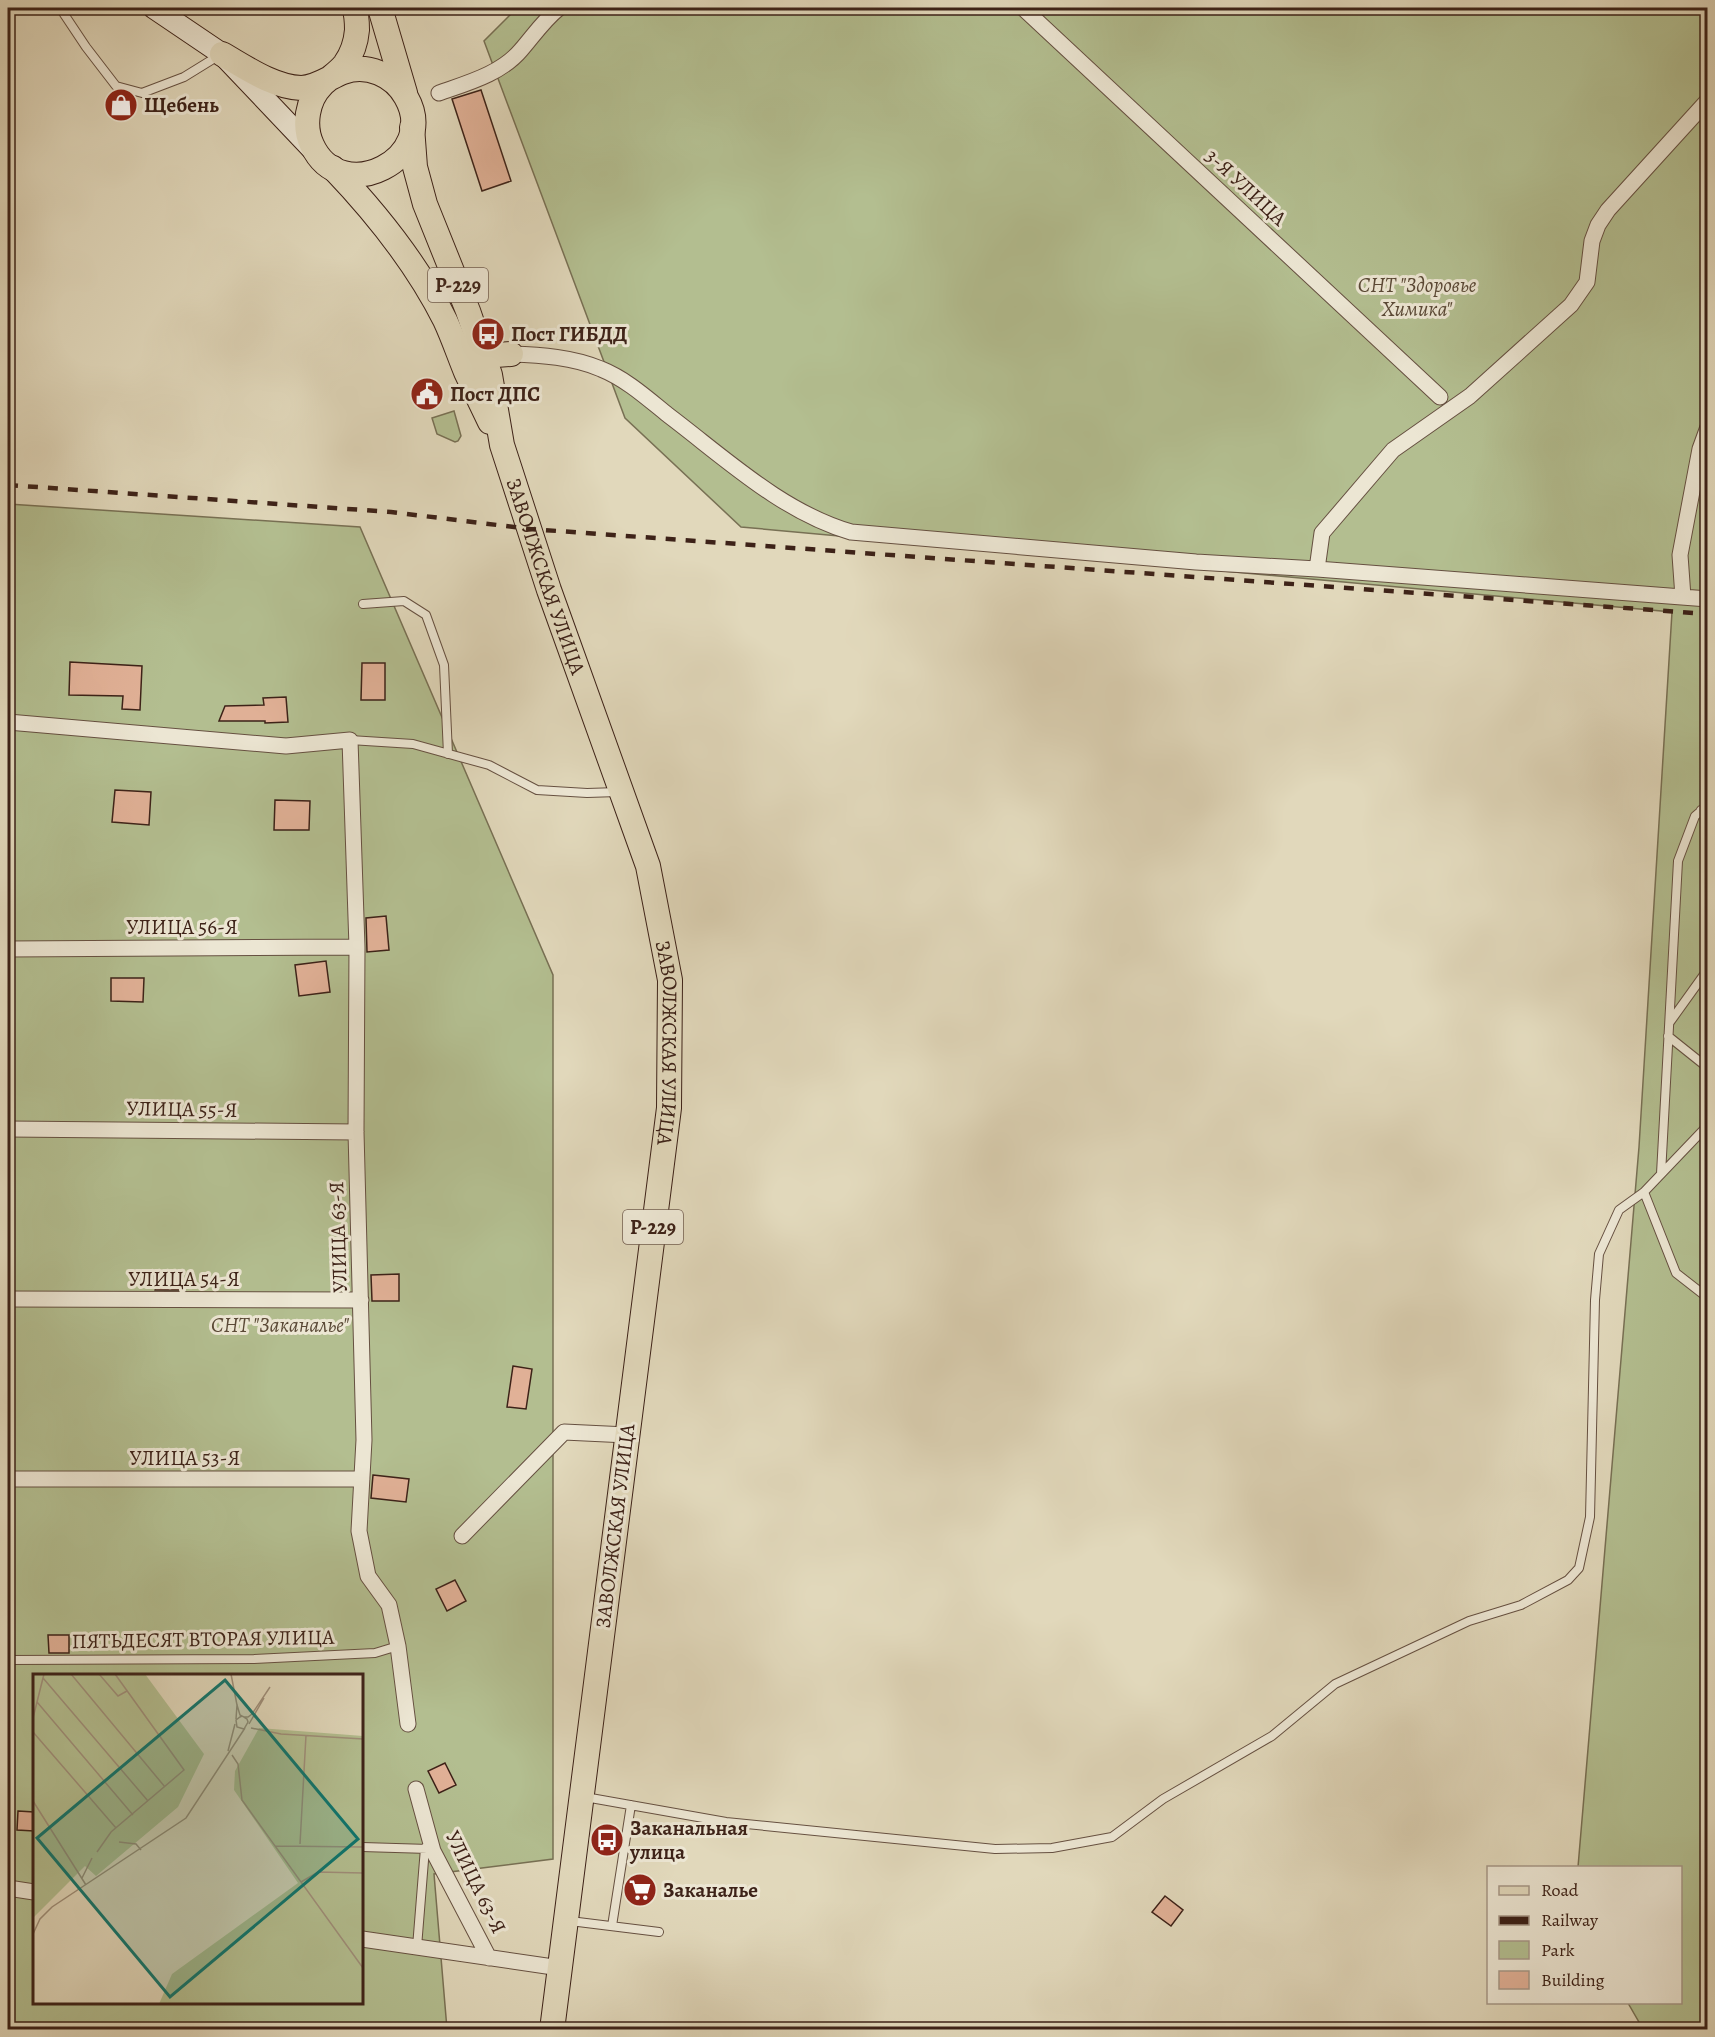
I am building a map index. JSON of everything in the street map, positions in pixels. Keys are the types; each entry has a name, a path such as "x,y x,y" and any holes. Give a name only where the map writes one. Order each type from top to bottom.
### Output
{"main road":[{"path":"354,8 357,14 356,37 352,53 344,66 316,93 307,115 307,130 312,145 361,197 404,254 472,357 511,354"},
{"name":"Р-229","path":"380,8 411,112 415,167 425,204 464,301 472,357"},
{"path":"222,54 263,77 299,88 345,71 360,69 374,71 399,86 407,98"},
{"path":"327,163 355,174 378,171 391,164 402,154 409,141 412,127"},
{"name":"ЗАВОЛЖСКАЯ УЛИЦА","path":"472,357 549,590 648,866 670,980 669,1108 552,2030"}],"street":[{"path":"154,8 222,54 327,163"},
{"path":"439,93 473,81 508,62 521,51 559,8"},
{"name":"3-Я УЛИЦА","path":"1023,8 1440,397"},
{"path":"1317,569 1322,533 1393,450 1470,396 1571,305 1587,282 1592,241 1603,217 1707,100"},
{"path":"511,354 569,359 600,368 629,384 748,476 787,502 827,525 851,532 1196,562 1707,599"},
{"path":"1683,597 1680,555 1700,449 1707,428"},
{"path":"8,722 286,746 350,740"},
{"name":"УЛИЦА 63-Я","path":"350,740 357,947 356,1132 364,1440 359,1532 368,1576 389,1605 398,1646 408,1724"},
{"name":"УЛИЦА 56-Я","path":"8,949 357,947"},
{"name":"УЛИЦА 55-Я","path":"8,1129 356,1132"},
{"name":"УЛИЦА 54-Я","path":"8,1299 361,1300"},
{"path":"462,1536 564,1432 627,1435"},
{"name":"УЛИЦА 53-Я","path":"8,1479 362,1479"},
{"name":"УЛИЦА 63-Я","path":"416,1789 429,1849 489,1958"},
{"path":"8,1888 33,1892"},
{"path":"363,1939 560,1968"}],"lane":[{"path":"60,8 116,86 142,93 184,77 222,54"},
{"path":"363,604 404,601 426,615 444,665 448,754"},
{"path":"350,740 413,744 489,765 537,790 587,793 621,792"},
{"path":"1661,1174 1678,861 1695,816 1704,808 1707,819"},
{"path":"1669,1023 1707,969"},
{"path":"1668,1036 1707,1068"},
{"path":"581,1796 726,1822 995,1849 1052,1848 1112,1837 1163,1799 1272,1736 1335,1684 1469,1621 1521,1605 1568,1580 1579,1568 1590,1517 1595,1300 1599,1254 1619,1210 1644,1192 1707,1125"},
{"path":"1644,1192 1676,1273 1707,1298"},
{"name":"ПЯТЬДЕСЯТ ВТОРАЯ УЛИЦА","path":"8,1660 254,1659 375,1653 398,1646"},
{"path":"612,1926 631,1805"},
{"path":"363,1847 429,1849 417,1947"},
{"path":"565,1921 659,1932"}],"green space":[{"name":"СНТ \"Здоровье Химика\"","path":"517,8 1707,8 1707,2029 1643,2029 1629,2004 1682,2004 1682,1866 1578,1866 1639,1147 1672,612 741,527 625,418 484,41"},
{"path":"454,411 461,436 455,442 437,434 432,418"},
{"name":"СНТ \"Заканалье\"","path":"8,504 360,527 553,975 553,1859 434,1874 447,2029 8,2029"}],"building":[{"path":"481,90 511,181 482,191 452,99"},
{"name":"Пост ДПС","path":"436,381 442,398 419,407 413,389"},
{"path":"70,662 142,666 140,710 122,709 123,696 69,695"},
{"path":"362,663 385,663 385,700 361,700"},
{"path":"286,697 288,722 219,721 225,706 264,705 263,698"},
{"path":"115,790 151,792 149,825 112,822"},
{"path":"275,800 310,801 309,830 274,830"},
{"path":"386,916 389,950 367,952 366,918"},
{"path":"326,961 330,992 299,996 295,965"},
{"path":"111,978 144,978 143,1002 111,1001"},
{"path":"182,1271 183,1290 155,1290 154,1273"},
{"path":"399,1274 399,1301 372,1301 371,1275"},
{"path":"513,1366 532,1369 526,1409 507,1407"},
{"path":"373,1475 409,1479 406,1502 371,1498"},
{"path":"455,1580 466,1601 447,1611 436,1589"},
{"path":"48,1635 69,1635 69,1653 49,1653"},
{"path":"445,1763 456,1785 439,1793 428,1771"},
{"path":"18,1811 33,1812 33,1831 17,1830"},
{"path":"1165,1896 1183,1910 1171,1926 1152,1912"}],"railway":[{"path":"8,485 391,512 530,529 1708,614"}],"place":[{"name":"Щебень","path":"121,105"},
{"name":"Пост ГИБДД","path":"488,334"},
{"name":"Пост ДПС","path":"427,394"},
{"name":"Заканальная улица","path":"607,1840"},
{"name":"Заканалье","path":"640,1890"}]}
